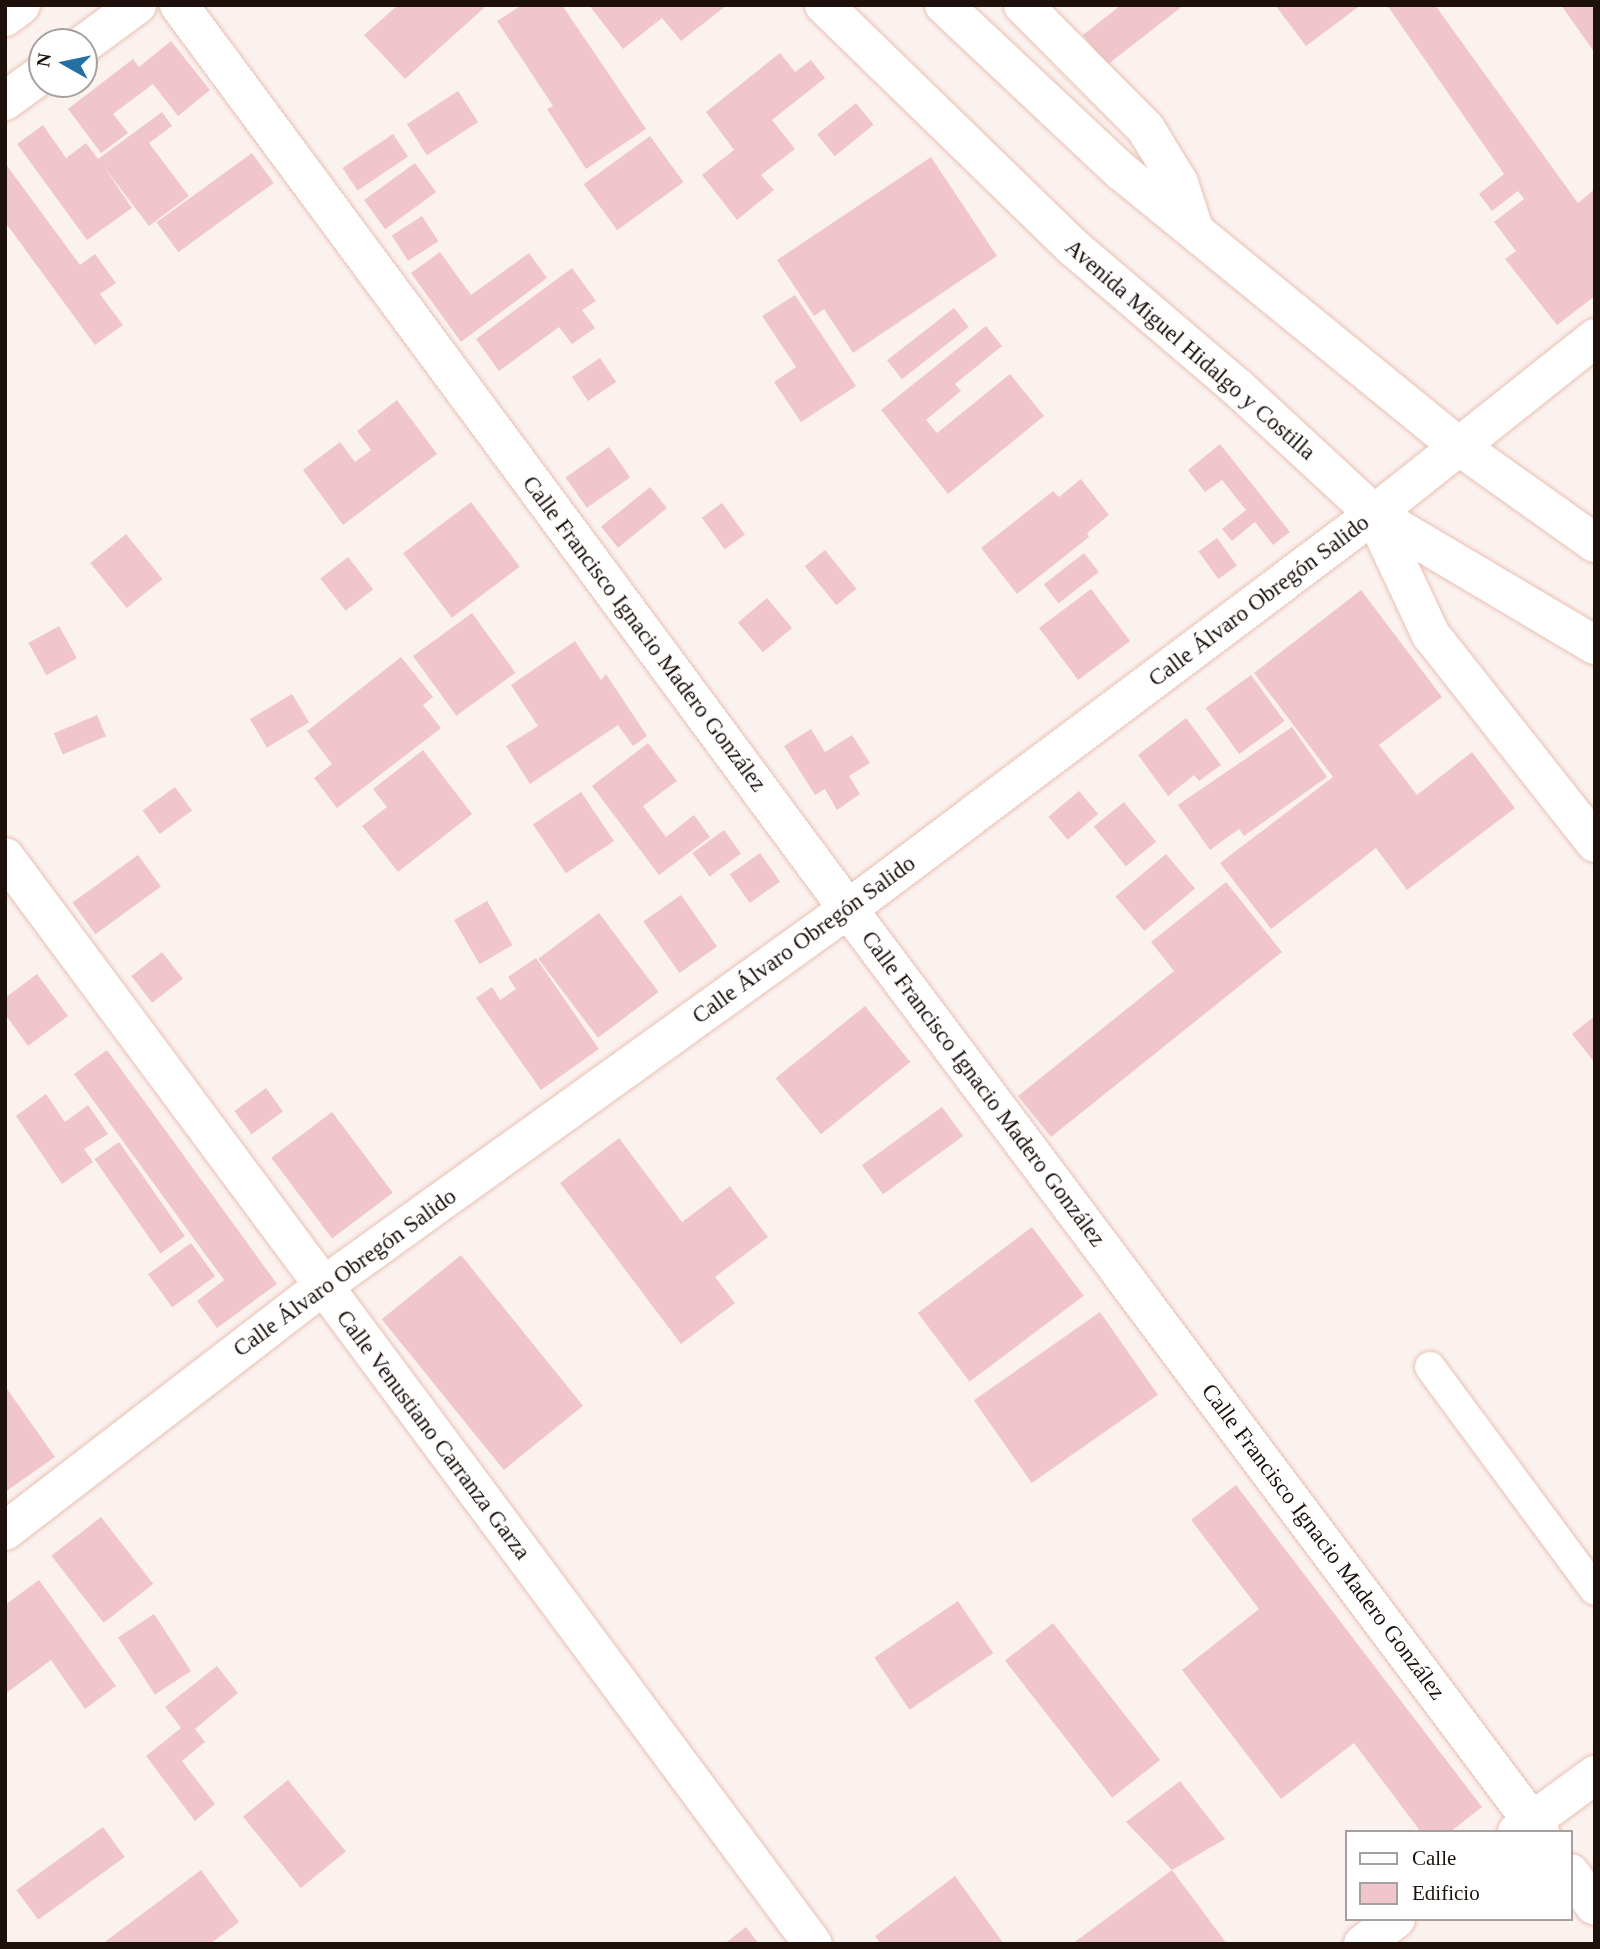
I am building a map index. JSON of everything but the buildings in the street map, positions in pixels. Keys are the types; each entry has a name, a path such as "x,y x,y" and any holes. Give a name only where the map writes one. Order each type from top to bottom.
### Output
{"street":[{"path":"5,17 21,5"},
{"path":"98,34 137,5"},
{"name":"Calle Francisco Ignacio Madero González","path":"179,5 1530,1828"},
{"name":"Avenida Miguel Hidalgo y Costilla","path":"824,5 1074,248 1237,387 1374,514 1595,645"},
{"path":"944,5 1075,130 1194,229 1460,447 1595,543"},
{"path":"1023,5 1146,129 1179,183 1194,229"},
{"path":"5,101 28,84"},
{"name":"Calle Álvaro Obregón Salido","path":"5,1531 321,1287 848,909 1374,514 1595,338"},
{"path":"1374,514 1431,635 1595,843"},
{"name":"Calle Venustiano Carranza Garza","path":"5,857 321,1287 813,1944"},
{"path":"1530,1828 1595,1775"},
{"path":"1572,1876 1595,1906"},
{"path":"1363,1944 1393,1921"}],"lane":[{"path":"1430,1367 1595,1590"}]}
